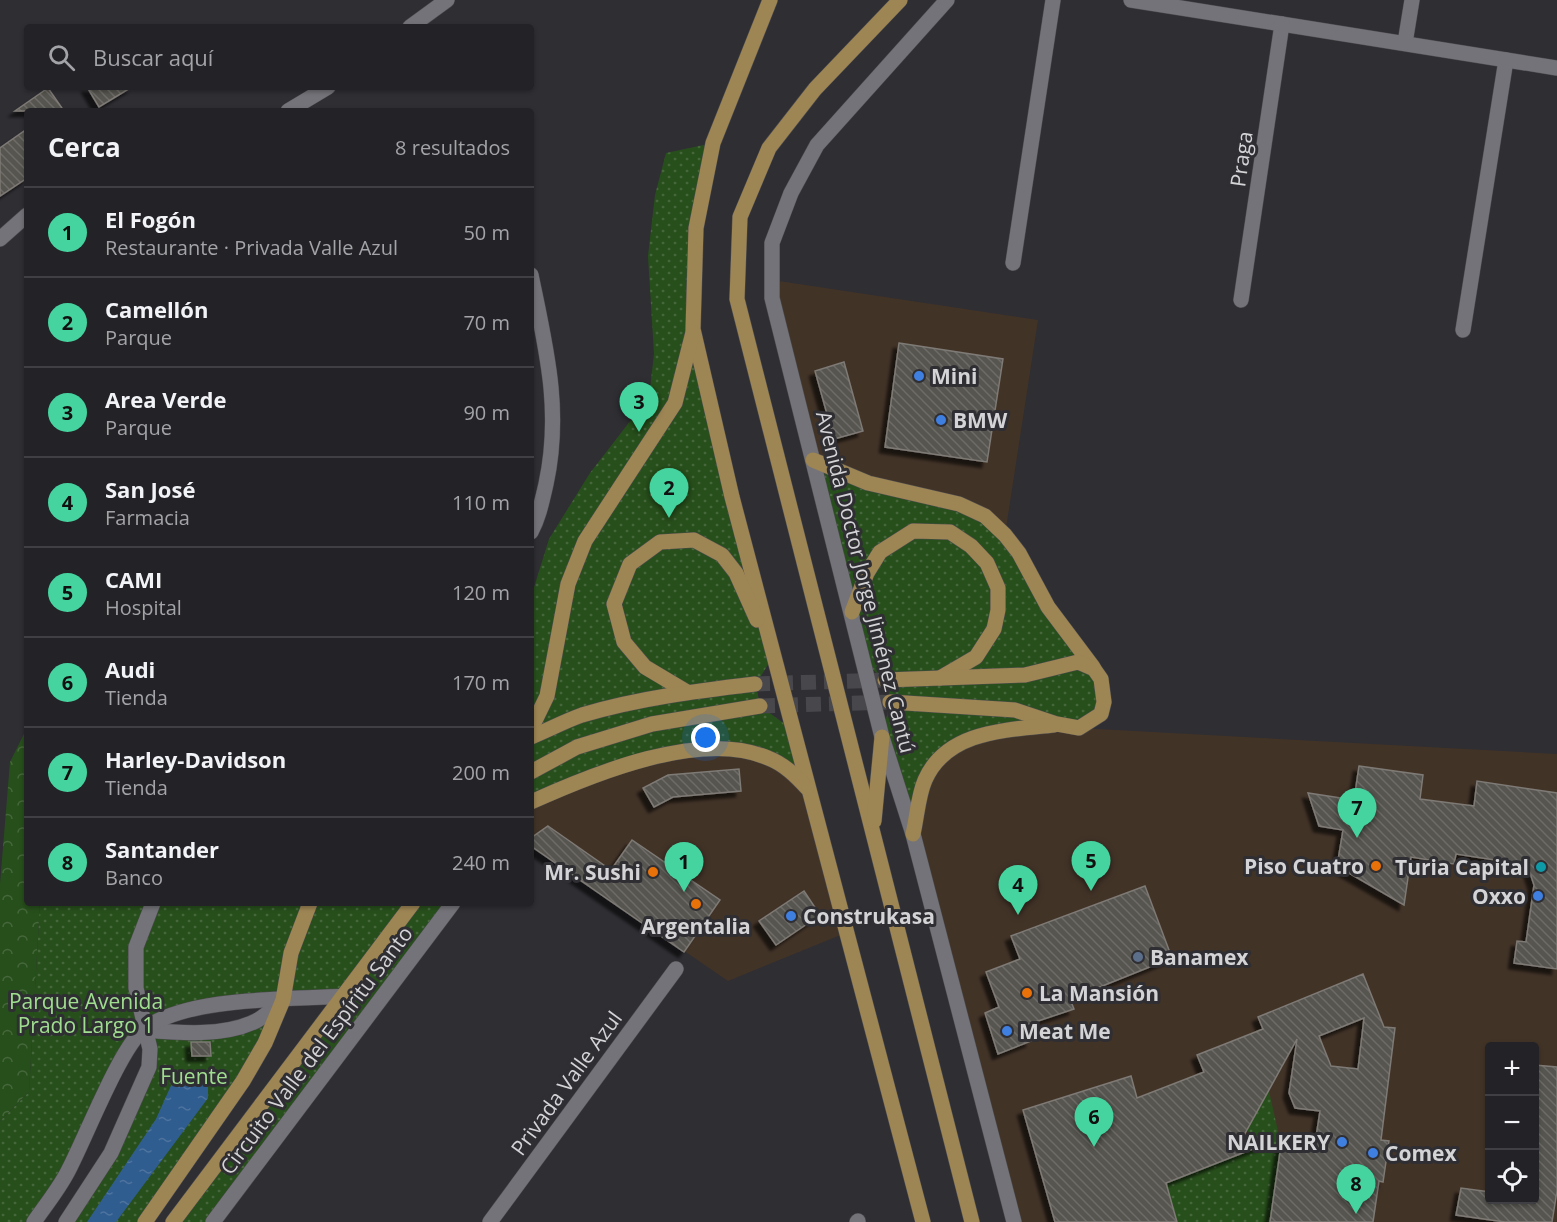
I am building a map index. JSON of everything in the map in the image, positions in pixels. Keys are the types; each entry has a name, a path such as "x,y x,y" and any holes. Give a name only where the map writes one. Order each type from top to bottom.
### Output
{"main road":[{"path":"534,723 547,696 568,584 585,541 642,457 675,402 693,329 696,228 713,143 770,0"},
{"path":"900,0 815,89 769,148 741,217 737,299 972,1222"},
{"path":"693,329 732,497 923,1222"},
{"path":"813,460 868,483 959,504 985,516 1005,535 1019,553 1048,607 1095,669 1104,689 1101,714 1079,728 1057,724 1015,710 890,702"},
{"path":"852,612 867,573 880,552 914,531 950,532 971,546 987,563 998,588 998,610 994,629 976,657 937,680"},
{"path":"687,692 645,668 624,642 614,604 630,564 660,542 694,540 722,555 736,573 774,655"},
{"path":"885,680 937,680 1025,675 1078,662 1095,669"},
{"path":"534,736 581,716 687,692 756,684"},
{"path":"534,770 577,747 652,724 760,706"},
{"path":"913,834 925,779 946,751 973,736 1057,724"},
{"path":"873,833 882,737"},
{"path":"534,801 602,772 647,759 714,750 744,751 768,758 790,771 808,789"},
{"path":"145,1222 243,1081 265,1043 283,1000 291,953 309,906"},
{"path":"173,1222 411,906"}],"street":[{"path":"414,24 447,0"},
{"name":"Avenida Doctor Jorge Jiménez Cantú","path":"947,0 817,145 791,193 772,243 772,298 882,737 913,834 1014,1222"},
{"path":"1012,263 1053,0"},
{"path":"1131,0 1185,4 1282,24 1557,68"},
{"path":"1405,44 1412,0"},
{"name":"Praga","path":"1241,300 1282,24"},
{"path":"1464,330 1506,60"},
{"path":"293,108 323,90"},
{"path":"0,240 24,218"},
{"path":"534,291 553,392 552,456 538,519 534,526"},
{"path":"66,1222 111,1153 149,1067 150,1049 136,988 136,947 152,906"},
{"name":"Circuito Valle del Espíritu Santo","path":"213,1222 451,906"},
{"name":"Privada Valle Azul","path":"490,1222 676,969"},
{"path":"34,1222 66,1176 125,1053 144,1029 176,1014 206,1007 345,996"},
{"path":"144,1029 178,1033 232,1028 257,1021 283,1000"}],"shaded area":[{"path":"772,280 1038,320 1005,535 813,460"},
{"path":"1079,728 1557,754 1557,1222 1014,1222 913,834 925,779 973,736"},
{"path":"714,749 768,758 808,789 848,932 728,981 534,848 534,801 562,788"}],"green space":[{"path":"713,143 696,228 693,329 774,655 756,684 760,706 793,730 808,789 768,758 714,749 602,772 534,801 534,587 549,539 590,473 641,407 650,389 654,354 648,256 655,195 666,153"},
{"path":"813,460 985,516 1101,679 1092,722 973,736 925,779 913,834 882,737 890,702 885,680 865,663"},
{"path":"24,734 24,906 40,906 29,1092 0,1121 0,884 10,762"},
{"path":"40,906 451,906 213,1222 173,1222 344,997 283,1001 265,1043 145,1222 66,1222 151,1068 144,1030 34,1222 0,1222 0,1121 29,1092","holes":["280,999 232,1028 145,1029 255,1000"]},
{"path":"1269,1091 1281,1145 1270,1222 1177,1222 1166,1183 1255,1148 1247,1129"}],"water":[{"path":"178,1070 192,1072 208,1084 208,1098 116,1222 87,1222 156,1119"}],"building":[{"path":"45,90 49,90 62,108 24,108 24,111 15,111"},
{"path":"89,90 127,90 99,107"},
{"path":"24,131 24,180 0,196 0,148"},
{"name":"BMW","path":"899,343 1003,359 987,462 885,447"},
{"path":"844,362 863,431 834,439 815,371"},
{"path":"1359,766 1423,775 1420,799 1474,806 1477,781 1557,793 1557,969 1514,963 1517,941 1526,942 1534,885 1529,870 1521,864 1456,854 1454,864 1411,857 1404,905 1337,866 1343,830 1319,826 1308,793 1354,800"},
{"path":"739,769 741,791 673,797 654,807 643,788 668,775"},
{"path":"548,826 611,870 632,840 720,900 684,952 534,848 534,836"},
{"path":"1145,886 1172,958 1070,999 1074,1009 1026,1025 1031,1041 998,1054 985,1013 999,1007 986,972 1020,959 1011,936"},
{"path":"804,891 820,915 776,945 759,921"},
{"path":"1363,974 1384,1027 1395,1028 1381,1140 1389,1141 1383,1182 1379,1181 1373,1222 1270,1222 1281,1145 1314,1150 1320,1111 1295,1108 1289,1093 1297,1039 1242,1139 1268,1143 1166,1183 1177,1222 1055,1222 1023,1110 1131,1076 1137,1098 1204,1072 1197,1055 1263,1029 1258,1017","holes":["1364,1018 1358,1069 1331,1066 1319,1036"]},
{"path":"191,1042 210,1042 211,1056 192,1056"},
{"path":"1539,1065 1557,1067 1557,1191 1552,1222 1505,1222 1456,1215 1461,1188 1485,1191 1485,1204 1539,1204"}],"tunnel":[{"path":"755,684 885,680"},
{"path":"760,706 890,702"}],"place":[{"name":"Mini","path":"919,376"},
{"name":"BMW","path":"941,420"},
{"name":"Area Verde","path":"639,432"},
{"name":"Camellón","path":"669,518"},
{"name":"Harley-Davidson","path":"1357,838"},
{"name":"Piso Cuatro","path":"1376,866"},
{"name":"Turia Capital","path":"1541,867"},
{"name":"Mr. Sushi","path":"653,872"},
{"name":"CAMI","path":"1091,891"},
{"name":"El Fogón","path":"684,892"},
{"name":"Oxxo","path":"1538,896"},
{"name":"Argentalia","path":"696,904"},
{"name":"San José","path":"1018,915"},
{"name":"Construkasa","path":"791,916"},
{"name":"Banamex","path":"1138,957"},
{"name":"La Mansión","path":"1027,993"},
{"name":"Meat Me","path":"1007,1031"},
{"name":"NAILKERY","path":"1342,1142"},
{"name":"Audi","path":"1094,1147"},
{"name":"Comex","path":"1373,1153"},
{"name":"Santander","path":"1356,1214"}],"park label":[{"name":"Parque Avenida Prado Largo 1","path":"86,1013"},
{"name":"Fuente","path":"194,1076"}]}
